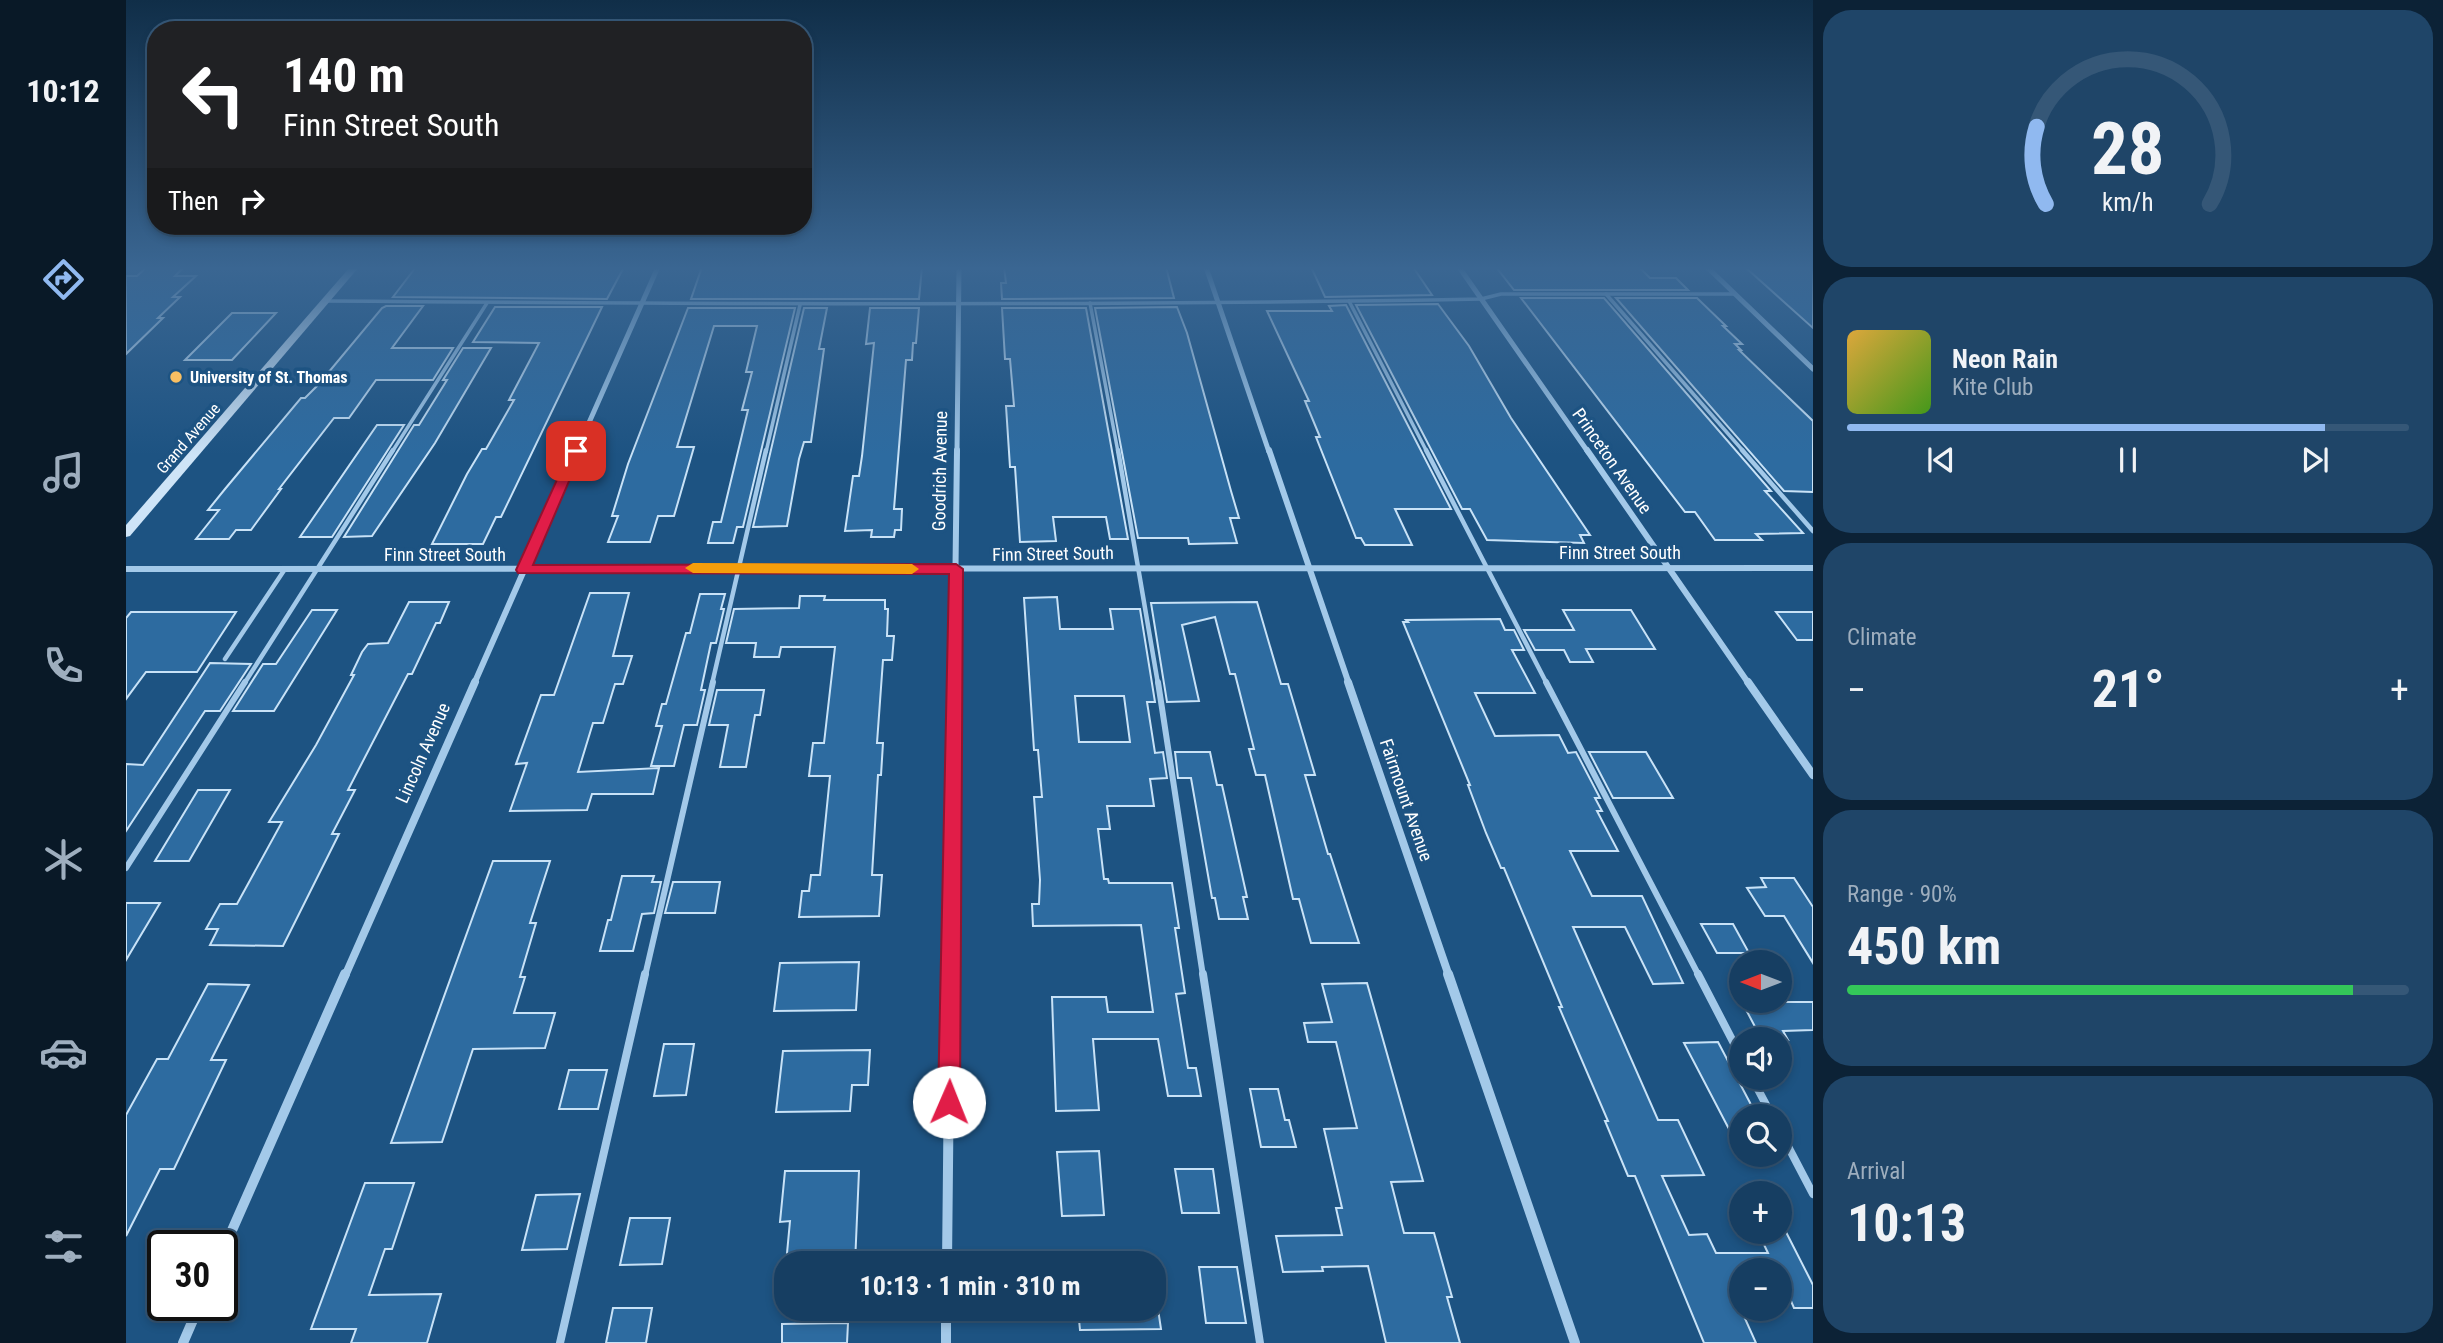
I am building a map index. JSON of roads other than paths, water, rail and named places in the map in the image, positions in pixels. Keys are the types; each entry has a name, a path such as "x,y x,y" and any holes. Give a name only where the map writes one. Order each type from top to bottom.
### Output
{"main road":[{"name":"Grand Avenue","path":"126,533 302,330"}],"street":[{"name":"Lincoln Avenue","path":"232,1230 630,330"},
{"name":"Goodrich Avenue","path":"947,1251 959,330"},
{"name":"Fairmount Avenue","path":"1227,330 1576,1343"},
{"name":"Princeton Avenue","path":"1503,330 1813,775"},
{"path":"1772,330 1813,369"},
{"name":"Finn Street South","path":"126,569 1813,568"},
{"path":"183,1343 193,1321"},
{"path":"946,1321 946,1343"}],"lane":[{"path":"126,868 470,330"},
{"path":"560,1343 794,330"},
{"path":"1095,330 1140,568 1260,1343"},
{"path":"1364,330 1729,1034"},
{"path":"1637,330 1813,531"},
{"path":"225,659 285,569"},
{"path":"1792,1154 1813,1194"}],"place":[{"name":"University of St. Thomas","path":"176,377"}]}
